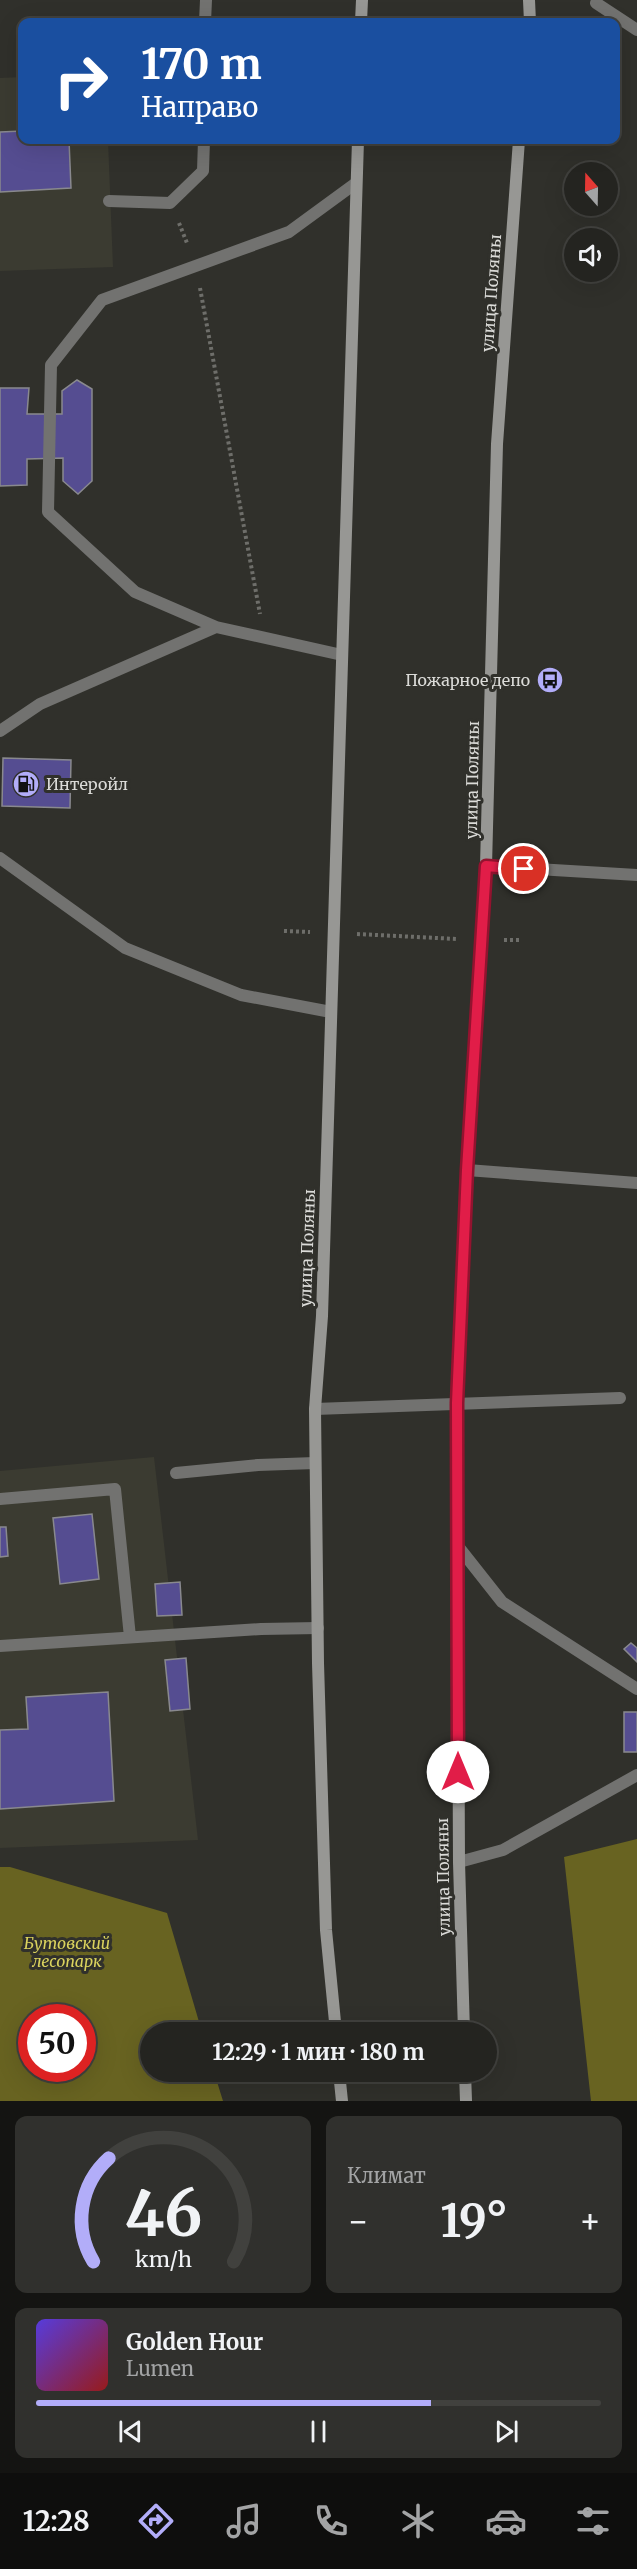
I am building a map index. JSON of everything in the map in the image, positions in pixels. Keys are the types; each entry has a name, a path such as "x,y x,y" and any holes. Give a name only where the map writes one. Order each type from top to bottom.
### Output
{"main road":[{"path":"361,18 362,0"},
{"path":"530,0 530,18"},
{"name":"улица Поляны","path":"335,2022 326,1930 315,1409 322,1316 358,144"},
{"name":"улица Поляны","path":"464,2022 459,1862 457,1403 467,1170 486,866 497,444 519,144"},
{"path":"340,2082 342,2101"},
{"path":"465,2082 466,2101"}],"lane":[{"path":"206,0 206,18"},
{"path":"596,3 619,18"},
{"path":"620,19 637,30"},
{"path":"109,201 170,203 204,171 204,144"},
{"path":"342,655 216,627 135,592 48,512 51,365 102,300 289,232 356,183"},
{"path":"0,731 40,704 216,627"},
{"path":"0,858 125,948 241,995 331,1012"},
{"path":"486,866 637,875"},
{"path":"467,1170 637,1183"},
{"path":"315,1409 620,1398"},
{"path":"176,1473 315,1463"},
{"path":"0,1498 115,1489 130,1637"},
{"path":"457,1545 502,1602 637,1689"},
{"path":"0,1646 318,1628"},
{"path":"459,1862 503,1850 637,1775"}],"path":[{"path":"170,203 196,266 265,638"},
{"path":"284,931 520,940"}],"shaded area":[{"path":"18,77 18,144 108,144 113,267 0,271 0,78"},
{"path":"154,1457 198,1840 0,1848 0,1471"}],"green space":[{"path":"637,1839 637,2101 591,2101 564,1857"},
{"name":"Бутовский лесопарк","path":"0,1867 10,1867 167,1913 199,2022 140,2022 140,2082 217,2082 223,2101 0,2101"}],"building":[{"path":"18,131 18,144 69,144 71,188 0,192 0,132"},
{"path":"77,380 92,389 92,481 78,494 63,481 63,458 27,459 27,485 0,486 0,388 29,388 27,414 62,414 62,391"},
{"path":"3,758 71,760 70,808 2,806"},
{"path":"92,1514 99,1579 60,1584 53,1518"},
{"path":"0,1527 6,1527 8,1556 0,1557"},
{"path":"180,1582 182,1615 157,1616 155,1584"},
{"path":"631,1643 637,1648 637,1662 624,1649"},
{"path":"186,1658 190,1709 170,1711 165,1660"},
{"path":"108,1692 114,1801 0,1809 0,1730 28,1729 26,1697"},
{"path":"624,1712 637,1712 637,1752 624,1752"}],"place":[{"name":"Пожарное депо","path":"550,680"},
{"name":"Интеройл","path":"26,784"}],"route":[{"path":"458,1772 457,1403 467,1170 486,866 524,869"}]}
